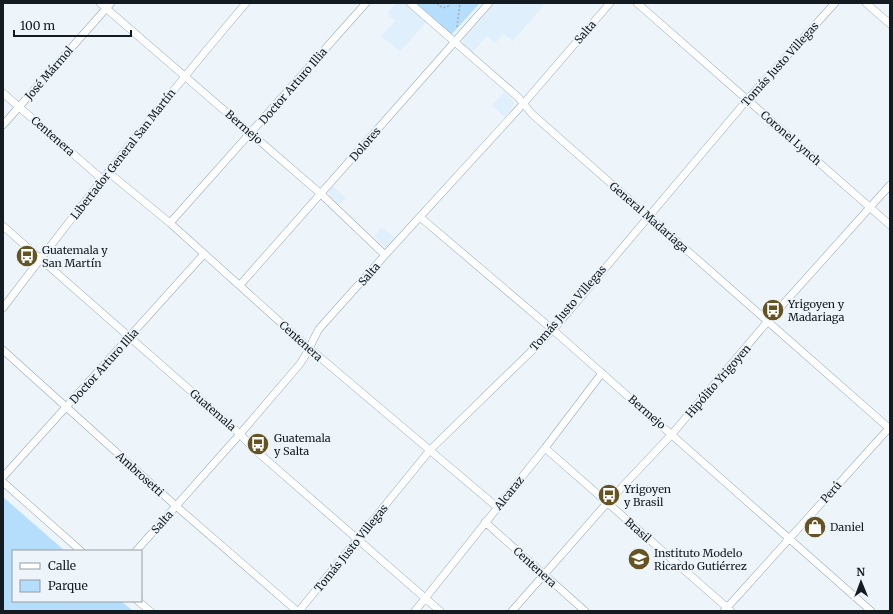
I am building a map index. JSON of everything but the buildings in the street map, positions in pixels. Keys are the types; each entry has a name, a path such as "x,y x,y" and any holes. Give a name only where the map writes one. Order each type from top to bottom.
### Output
{"street":[{"name":"Bermejo","path":"100,3 109,6 321,194 385,255"},
{"name":"Libertador General San Martín","path":"3,308 102,179 185,75 246,3"},
{"name":"Doctor Arturo Illia","path":"170,223 366,3"},
{"name":"General Madariaga","path":"410,3 524,103 532,114 647,216 890,428"},
{"name":"Dolores","path":"240,285 489,3"},
{"name":"Salta","path":"137,550 305,358 313,339 319,330 385,255 524,103 610,3"},
{"name":"Coronel Lynch","path":"637,3 890,225"},
{"name":"Tomás Justo Villegas","path":"298,611 430,450 552,330 647,216 835,3"},
{"path":"866,3 890,24"},
{"name":"José Mármol","path":"3,125 109,6"},
{"name":"Centenera","path":"3,93 102,179"},
{"name":"Centenera","path":"108,172 170,223 309,348 497,507"},
{"name":"Hipólito Yrigoyen","path":"512,611 607,503 672,434 768,322 890,185"},
{"name":"Bermejo","path":"420,217 672,434 871,611"},
{"name":"Guatemala","path":"3,226 240,434 254,449 440,611"},
{"name":"Doctor Arturo Illia","path":"3,477 204,254"},
{"name":"Ambrosetti","path":"3,350 176,506 298,611"},
{"name":"Alcaraz","path":"415,611 545,448 602,373"},
{"name":"Perú","path":"727,610 890,428"},
{"name":"Brasil","path":"545,448 727,610"},
{"path":"3,482 80,550"},
{"name":"Centenera","path":"485,522 585,611"},
{"path":"139,602 150,611"}],"path":[{"path":"437,3 439,6 444,8 451,3"},
{"path":"457,26 460,3"}],"shaded area":[{"path":"396,3 404,3 426,22 400,52 381,36 395,21 387,14"},
{"path":"495,3 546,3 513,41 504,34 495,43 487,36 472,53 464,46 463,40"},
{"path":"505,91 514,102 512,108 505,117 492,106"},
{"path":"333,186 346,198 339,205 329,195 330,189"},
{"path":"382,227 396,239 388,247 385,247 374,236"}],"green space":[{"path":"415,3 480,3 451,35"},
{"path":"3,497 64,550 12,550 12,602 122,602 133,611 3,611"}],"place":[{"name":"Guatemala y San Martín","path":"27,256"},
{"name":"Yrigoyen y Madariaga","path":"773,310"},
{"name":"Guatemala y Salta","path":"258,444"},
{"name":"Yrigoyen y Brasil","path":"609,495"},
{"name":"Daniel","path":"815,527"},
{"name":"Instituto Modelo Ricardo Gutiérrez","path":"639,559"}]}
